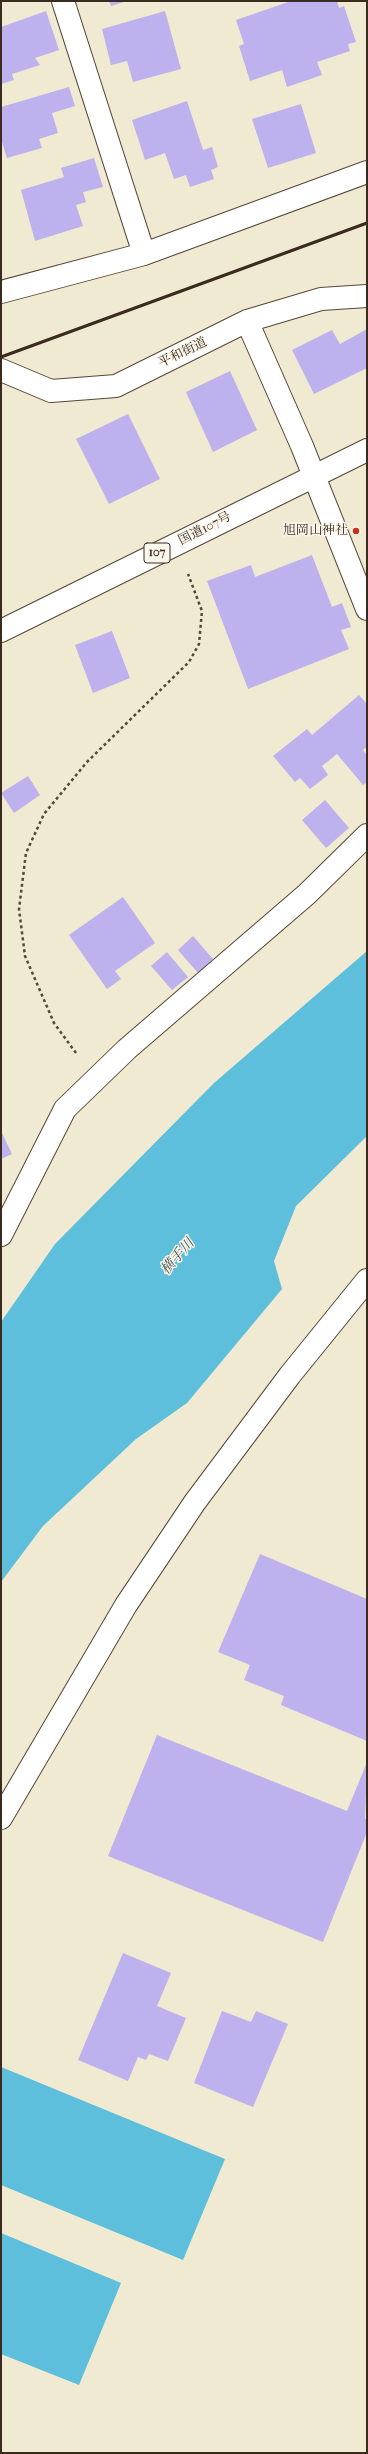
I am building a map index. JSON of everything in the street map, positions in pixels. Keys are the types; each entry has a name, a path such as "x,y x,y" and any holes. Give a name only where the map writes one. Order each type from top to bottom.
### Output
{"main road":[{"path":"63,1 144,254"},
{"path":"1,292 144,254 367,172"},
{"name":"平和街道","path":"1,370 51,391 116,386 247,321 321,299 367,296"},
{"path":"247,321 314,475 367,608"},
{"name":"国道107号","path":"1,631 367,450"},
{"path":"1,1235 64,1108 126,1049 307,894 367,835"},
{"path":"1,1818 126,1605 195,1502 290,1375 367,1280"}],"path":[{"path":"96,1079 54,1023 25,956 19,909 26,853 44,814 87,762 189,662 199,644 202,611 176,544"}],"water":[{"name":"横手川","path":"367,951 367,1136 296,1206 274,1261 282,1289 187,1403 136,1439 43,1526 1,1582 1,1322 55,1244 214,1083"},
{"path":"1,2067 225,2159 183,2260 1,2185"},
{"path":"1,2233 121,2283 79,2385 1,2354"}],"building":[{"path":"109,1 127,1 111,6"},
{"path":"291,1 337,1 339,8 344,6 356,42 348,44 350,51 317,62 322,75 287,87 282,70 250,81 239,46 244,44 236,20"},
{"path":"46,11 59,50 35,58 40,65 12,74 14,80 1,84 1,27"},
{"path":"165,11 181,69 133,82 127,61 111,65 102,29"},
{"path":"69,87 75,106 52,113 58,133 39,139 42,148 7,158 1,139 1,107"},
{"path":"187,101 203,150 212,147 218,167 211,170 214,179 190,187 186,175 174,179 165,153 145,160 132,120"},
{"path":"301,104 316,153 268,168 252,119"},
{"path":"94,158 103,187 83,192 86,202 76,205 83,226 35,241 21,190 64,177 61,168"},
{"path":"367,329 367,368 314,394 292,350 332,330 340,344"},
{"path":"230,371 257,430 213,452 186,392"},
{"path":"128,414 160,479 109,504 76,439"},
{"path":"312,555 332,607 342,603 351,627 341,630 349,649 248,689 207,581 251,565 255,577"},
{"path":"112,631 130,678 93,693 75,645"},
{"path":"359,695 367,704 367,747 363,750 367,755 367,782 363,785 337,754 322,766 328,775 310,789 300,778 295,782 273,756 307,729 312,735"},
{"path":"28,776 40,795 14,813 1,793"},
{"path":"325,800 349,828 326,848 302,820"},
{"path":"123,897 155,943 115,971 121,979 107,989 69,935"},
{"path":"193,936 213,959 198,973 178,950"},
{"path":"167,952 188,977 172,990 151,966"},
{"path":"1,1131 12,1154 1,1159"},
{"path":"260,1554 367,1599 367,1741 281,1705 284,1696 244,1680 250,1665 218,1652"},
{"path":"157,1735 347,1811 367,1762 365,1819 367,1819 367,1832 323,1942 108,1856"},
{"path":"123,1953 171,1973 157,2006 186,2018 168,2061 149,2054 146,2060 138,2057 128,2081 78,2060"},
{"path":"222,2011 251,2022 256,2011 288,2024 253,2107 194,2083"}],"railway":[{"path":"1,357 367,223"}],"place":[{"name":"旭岡山神社","path":"356,531"}]}
